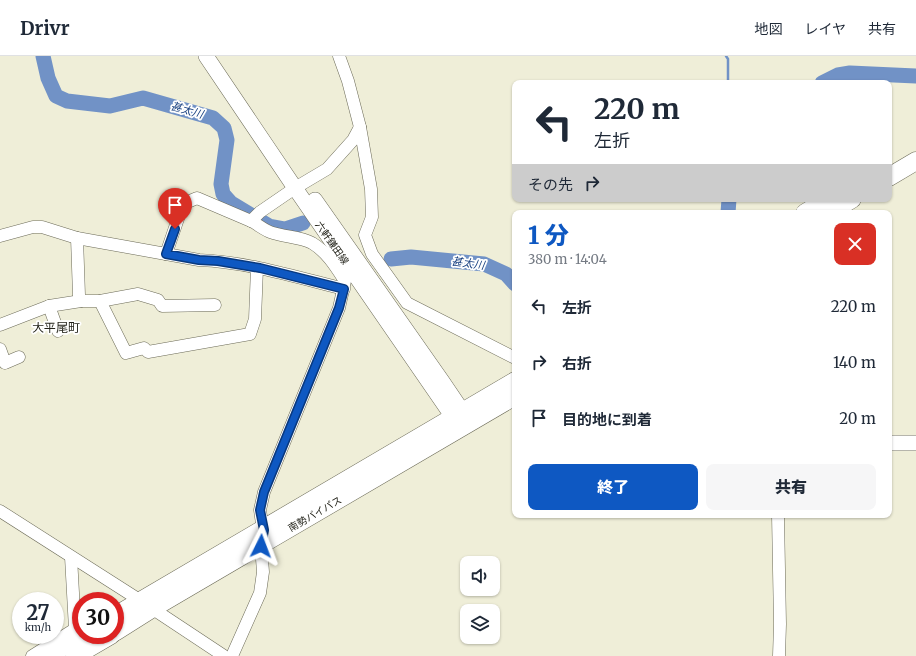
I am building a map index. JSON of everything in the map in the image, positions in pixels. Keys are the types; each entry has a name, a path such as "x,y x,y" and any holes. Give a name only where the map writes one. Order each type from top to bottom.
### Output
{"highway":[{"path":"892,161 916,147"},
{"path":"892,175 916,161"},
{"path":"810,210 823,202"},
{"path":"833,210 847,202"},
{"name":"南勢バイパス","path":"124,624 147,605 462,420 512,383"},
{"name":"南勢バイパス","path":"462,420 512,397"},
{"name":"南勢バイパス","path":"124,613 147,605"},
{"path":"48,656 72,642"},
{"path":"75,656 96,644"}],"main road":[{"name":"六軒鎌田線","path":"206,56 299,186 462,420"},
{"name":"六軒鎌田線","path":"215,56 299,186"},
{"path":"892,443 916,443"}],"street":[{"path":"339,56 348,80 360,127 371,189 372,217 365,235 372,254 407,303 512,356"},
{"path":"254,218 299,186 327,169 353,140 360,127"},
{"path":"166,254 183,204 197,198 254,218 262,228 272,233 312,243 327,255 345,281 339,308 264,492 260,510 263,572 260,593 232,656"},
{"path":"0,236 33,227 42,227 77,238 199,260 218,261 257,268 344,289"},
{"path":"77,238 79,295 81,300"},
{"path":"100,301 126,353 144,348 148,352 250,334 255,319 257,268"},
{"path":"0,325 49,306 81,300 100,301 138,294 158,300 162,306 215,305"},
{"path":"49,306 58,331"},
{"path":"0,349 5,363 20,357"},
{"path":"0,511 224,656"},
{"path":"778,518 780,624 779,656"},
{"path":"32,656 75,629 71,557"}],"waterway":[{"name":"甚太川","path":"43,56 48,78 56,96 67,101 110,106 143,98 213,118 224,128 227,140 221,184 223,194 231,203 269,226 285,229 303,223"},
{"path":"726,56 728,59 728,80"},
{"name":"甚太川","path":"828,80 838,75 850,73 916,76"},
{"name":"甚太川","path":"728,210 729,202"},
{"name":"甚太川","path":"391,259 411,257 484,264 506,274 512,281"}],"district":[{"name":"大平尾町","path":"56,327"}],"route":[{"path":"175,229 166,254 260,268 344,289 339,308 264,492 260,510 264,530 261,546"}]}
